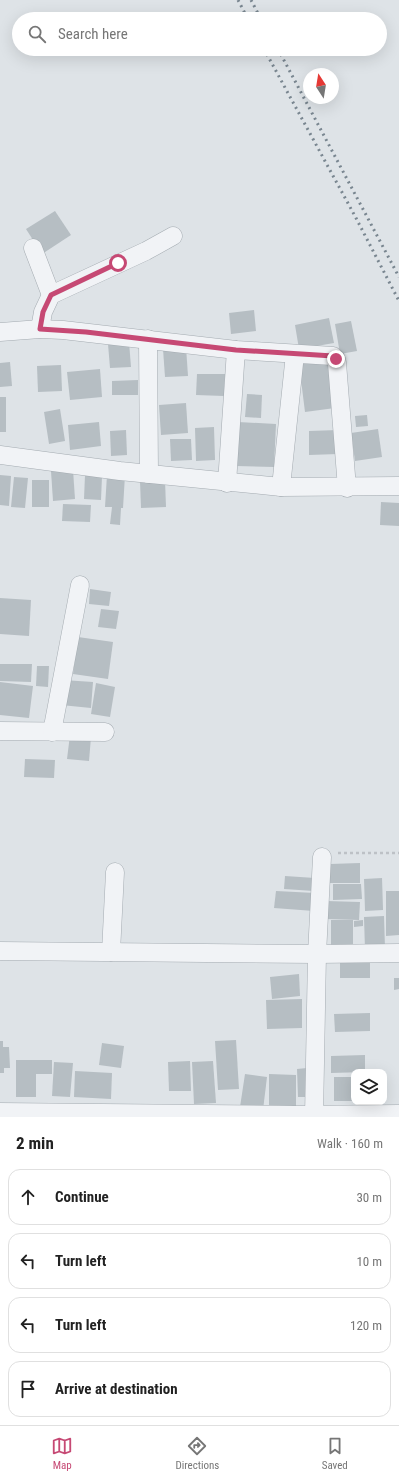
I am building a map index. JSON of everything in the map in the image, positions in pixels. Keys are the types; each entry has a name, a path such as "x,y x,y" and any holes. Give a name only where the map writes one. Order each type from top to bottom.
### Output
{"street":[{"path":"40,329 43,312 51,295 146,251 172,236"},
{"path":"33,248 51,295"},
{"path":"0,332 40,329 86,332 236,350 333,356 336,359 347,488"},
{"path":"148,339 149,474"},
{"path":"226,483 236,350"},
{"path":"281,487 295,354"},
{"path":"0,455 226,483 281,487 347,488 399,486"},
{"path":"52,732 80,585"},
{"path":"0,731 105,732"},
{"path":"314,1116 317,954 322,857"},
{"path":"111,952 114,872"},
{"path":"0,951 317,954 399,953"},
{"path":"0,1112 314,1116 399,1114"}],"path":[{"path":"322,857 325,853 399,853"}],"building":[{"path":"55,211 71,235 42,254 26,229"},
{"path":"254,310 256,331 231,334 229,313"},
{"path":"329,318 334,343 299,349 295,325"},
{"path":"351,321 357,351 340,354 335,324"},
{"path":"129,342 131,367 110,368 108,344"},
{"path":"186,347 188,376 165,377 163,349"},
{"path":"329,360 335,408 305,412 299,364"},
{"path":"10,362 12,386 0,387 0,363"},
{"path":"61,365 62,391 38,392 37,366"},
{"path":"100,369 102,397 70,400 67,372"},
{"path":"197,374 225,374 224,396 196,395"},
{"path":"138,380 138,395 112,395 112,381"},
{"path":"247,394 262,395 261,418 245,417"},
{"path":"0,397 6,397 6,432 0,432"},
{"path":"186,403 188,433 161,435 159,405"},
{"path":"60,409 65,441 49,444 44,412"},
{"path":"367,415 368,426 356,427 355,416"},
{"path":"99,422 101,446 70,450 68,425"},
{"path":"238,422 276,424 274,467 236,466"},
{"path":"214,427 215,460 196,461 195,428"},
{"path":"378,429 382,457 355,461 351,433"},
{"path":"126,430 127,455 111,456 110,431"},
{"path":"338,430 338,454 309,455 309,431"},
{"path":"170,439 191,439 192,460 171,461"},
{"path":"73,470 75,499 53,501 51,471"},
{"path":"0,475 11,476 9,506 0,505"},
{"path":"85,475 102,476 101,500 84,499"},
{"path":"107,475 125,475 123,508 121,508 120,525 110,524 112,507 105,507"},
{"path":"14,477 28,478 25,508 11,507"},
{"path":"32,480 49,480 49,507 32,507"},
{"path":"165,480 166,507 141,508 140,481"},
{"path":"381,502 399,503 399,526 380,525"},
{"path":"63,504 91,505 90,522 62,521"},
{"path":"90,589 111,592 109,606 89,604"},
{"path":"0,598 31,600 29,636 0,634"},
{"path":"101,609 119,611 116,629 98,627"},
{"path":"78,637 113,642 108,679 73,674"},
{"path":"0,664 32,664 31,682 0,681"},
{"path":"37,666 49,666 48,687 36,686"},
{"path":"63,680 93,682 91,708 61,705"},
{"path":"0,682 33,686 29,718 0,715"},
{"path":"96,683 115,687 110,717 91,714"},
{"path":"70,735 91,737 89,761 67,759"},
{"path":"25,759 55,760 54,778 24,777"},
{"path":"360,863 360,883 330,883 330,864"},
{"path":"285,876 315,878 314,891 284,889"},
{"path":"382,878 383,910 365,911 364,879"},
{"path":"333,884 361,884 362,899 333,900"},
{"path":"276,891 315,893 314,911 274,908"},
{"path":"386,891 399,891 399,935 386,936"},
{"path":"326,901 360,902 359,920 326,919"},
{"path":"384,916 385,949 365,950 364,917"},
{"path":"331,920 353,920 353,949 331,949"},
{"path":"363,920 363,926 354,927 354,921"},
{"path":"340,961 370,961 370,978 340,978"},
{"path":"299,974 300,996 272,999 270,977"},
{"path":"394,978 399,978 399,989 394,990"},
{"path":"302,999 302,1028 267,1029 266,1000"},
{"path":"370,1013 370,1031 335,1032 334,1014"},
{"path":"236,1040 239,1089 218,1090 215,1041"},
{"path":"0,1041 3,1041 3,1047 9,1047 10,1068 4,1068 4,1073 0,1073"},
{"path":"102,1043 124,1046 121,1068 99,1065"},
{"path":"365,1055 365,1069 351,1069 351,1072 331,1073 331,1056"},
{"path":"16,1060 52,1060 52,1074 36,1074 36,1097 16,1097"},
{"path":"190,1061 191,1091 169,1091 168,1062"},
{"path":"213,1061 216,1103 194,1104 192,1062"},
{"path":"54,1062 73,1063 70,1097 52,1096"},
{"path":"307,1068 308,1097 298,1097 297,1069"},
{"path":"75,1071 112,1073 111,1099 74,1097"},
{"path":"245,1074 267,1077 263,1110 240,1107"},
{"path":"269,1074 296,1075 296,1106 269,1105"},
{"path":"334,1077 351,1077 351,1101 334,1101"}],"railway":[{"path":"238,0 244,12"},
{"path":"251,0 257,12"},
{"path":"268,56 356,218 399,301"},
{"path":"282,56 399,277"}],"route":[{"path":"118,263 51,295 43,312 40,329 86,332 236,350 333,356 336,359"}]}
